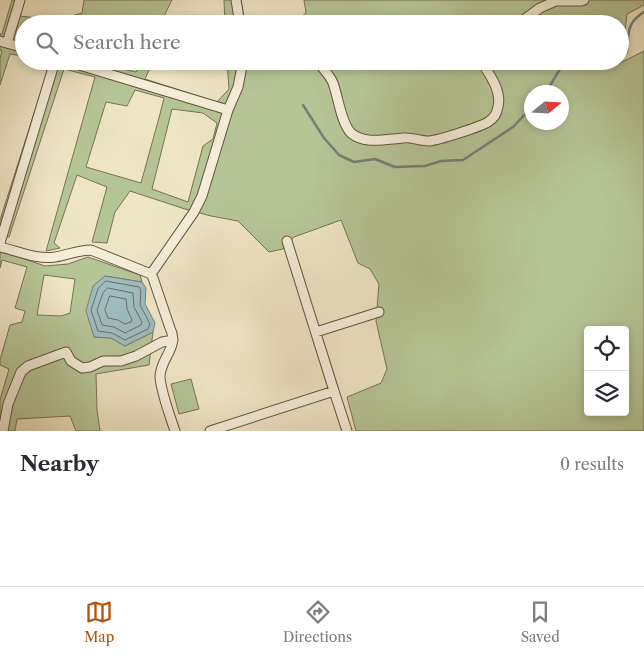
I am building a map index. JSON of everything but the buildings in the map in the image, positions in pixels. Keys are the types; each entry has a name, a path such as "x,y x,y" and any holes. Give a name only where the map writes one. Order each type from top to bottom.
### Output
{"street":[{"path":"3,42 20,0"},
{"path":"236,0 238,15"},
{"path":"530,15 540,8 556,1 584,0"},
{"path":"52,70 0,245 41,257 54,257 82,250 91,250 151,274 173,334 173,340 160,376 175,431"},
{"path":"96,70 228,110"},
{"path":"151,274 194,212 202,196 228,110 238,87 241,70"},
{"path":"324,70 332,81 346,126 352,134 367,140 405,138 422,141 433,140 490,121 496,113 499,104 493,80 487,70"},
{"path":"287,241 347,431"},
{"path":"316,332 379,312"},
{"path":"3,431 8,404 21,372 28,366 66,352 71,361 82,368 90,367 103,361 122,361 162,342 173,340"},
{"path":"210,431 334,391"}],"green space":[{"path":"12,0 24,0 19,15 15,15 15,55 10,54 0,85 0,58 2,51 0,50 0,34 2,34"},
{"path":"84,0 172,0 164,15 75,15 82,13"},
{"path":"224,0 241,0 244,15 225,15"},
{"path":"304,0 644,0 644,5 627,15 303,15 306,13"},
{"path":"644,51 644,431 356,431 347,397 381,383 387,369 376,321 379,284 370,269 358,263 341,220 294,237 283,249 269,252 238,221 185,209 130,191 115,212 107,243 92,242 107,187 77,175 54,243 60,248 46,251 95,77 68,70 127,70 136,72 137,70 149,70 145,79 217,102 229,89 228,70 629,70 629,58","holes":["135,90 164,98 141,183 86,167 106,102 127,106","172,109 203,113 217,123 213,139 203,146 188,202 152,189"]},
{"path":"48,70 64,70 9,237 0,236 0,220"},
{"path":"1,251 45,266 68,264 88,257 140,275 142,282 105,276 94,337 111,338 125,346 153,332 149,365 96,374 97,410 100,431 76,431 70,416 17,419 15,431 0,431 0,400 9,369 0,365 0,360 10,325 22,322 25,311 15,308 27,267 2,260 0,268","holes":["44,275 75,279 70,313 61,316 37,315"]},
{"path":"191,379 199,409 179,414 171,384"}],"water":[{"path":"105,276 142,282 146,288 145,304 155,323 153,332 125,346 111,338 94,337 86,311 93,286"}],"waterway":[{"path":"629,34 631,24 644,12"},
{"path":"550,85 559,70"},
{"path":"303,105 324,138 339,155 354,162 375,159 395,167 425,166 441,161 463,160 513,127 524,115"}]}
